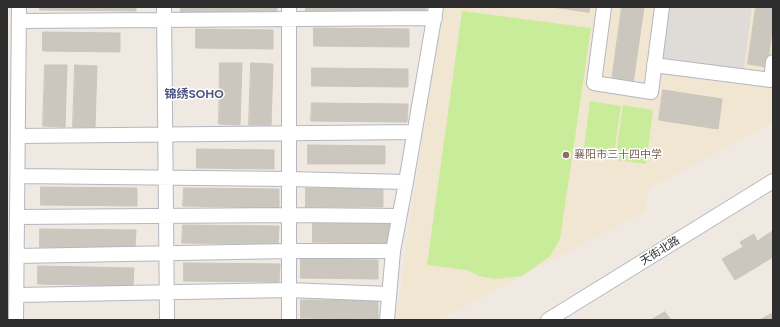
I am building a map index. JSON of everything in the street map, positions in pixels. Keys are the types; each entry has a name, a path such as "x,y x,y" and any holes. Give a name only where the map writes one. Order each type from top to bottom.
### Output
{"street":[{"path":"604,7 594,83 651,92 662,7"},
{"path":"289,12 289,320"},
{"path":"16,320 19,14 435,12 393,250 387,320"},
{"path":"164,13 167,320"},
{"path":"654,65 771,80 773,62"},
{"path":"18,136 289,132 414,132"},
{"path":"18,176 406,182"},
{"name":"天街北路","path":"548,320 773,181"},
{"path":"17,218 289,215 399,216"},
{"path":"17,256 393,250"},
{"path":"17,295 289,290 389,294"}],"shaded area":[{"name":"襄阳市三十四中学","path":"441,7 773,7 773,122 650,188 645,211 438,320 396,320"},
{"path":"662,7 752,7 743,77 654,65"}],"green space":[{"path":"462,11 591,28 560,239 550,256 522,276 495,279 479,276 467,270 427,265"},
{"path":"590,101 621,106 613,160 583,156"},
{"path":"623,105 653,110 646,164 615,160"}],"building":[{"path":"40,7 136,7 136,11 40,10"},
{"path":"181,7 277,7 277,13 181,12"},
{"path":"306,7 426,7 426,11 306,12"},
{"path":"553,7 590,7 589,12"},
{"path":"622,7 644,7 633,83 612,80"},
{"path":"756,7 773,7 773,23 767,67 748,64"},
{"path":"314,28 409,29 409,47 314,46"},
{"path":"196,29 273,30 273,49 196,48"},
{"path":"43,32 120,33 120,52 43,51"},
{"path":"220,63 242,63 240,125 219,124"},
{"path":"251,63 273,64 271,125 249,125"},
{"path":"45,65 67,65 65,127 43,126"},
{"path":"75,65 97,66 95,127 73,127"},
{"path":"312,68 408,69 408,87 312,86"},
{"path":"663,90 722,99 718,129 659,120"},
{"path":"312,103 408,104 407,122 311,121"},
{"path":"308,145 385,146 385,164 308,164"},
{"path":"197,149 274,150 274,169 197,168"},
{"path":"41,187 137,188 137,206 41,205"},
{"path":"184,188 279,189 279,208 183,206"},
{"path":"306,188 383,189 383,207 306,207"},
{"path":"313,223 390,224 390,243 313,242"},
{"path":"183,225 279,226 278,244 182,243"},
{"path":"40,229 136,230 135,248 40,247"},
{"path":"773,231 773,257 735,280 722,259 743,247 740,242 754,234 757,241"},
{"path":"301,259 378,260 378,279 301,278"},
{"path":"184,263 280,264 279,282 184,281"},
{"path":"38,266 134,268 133,286 38,284"},
{"path":"301,300 378,300 378,319 301,318"},
{"path":"665,312 671,320 651,320"},
{"path":"773,313 773,320 760,320"}],"place":[{"name":"襄阳市三十四中学","path":"566,155"}],"district":[{"name":"锦绣SOHO","path":"194,94"}]}
